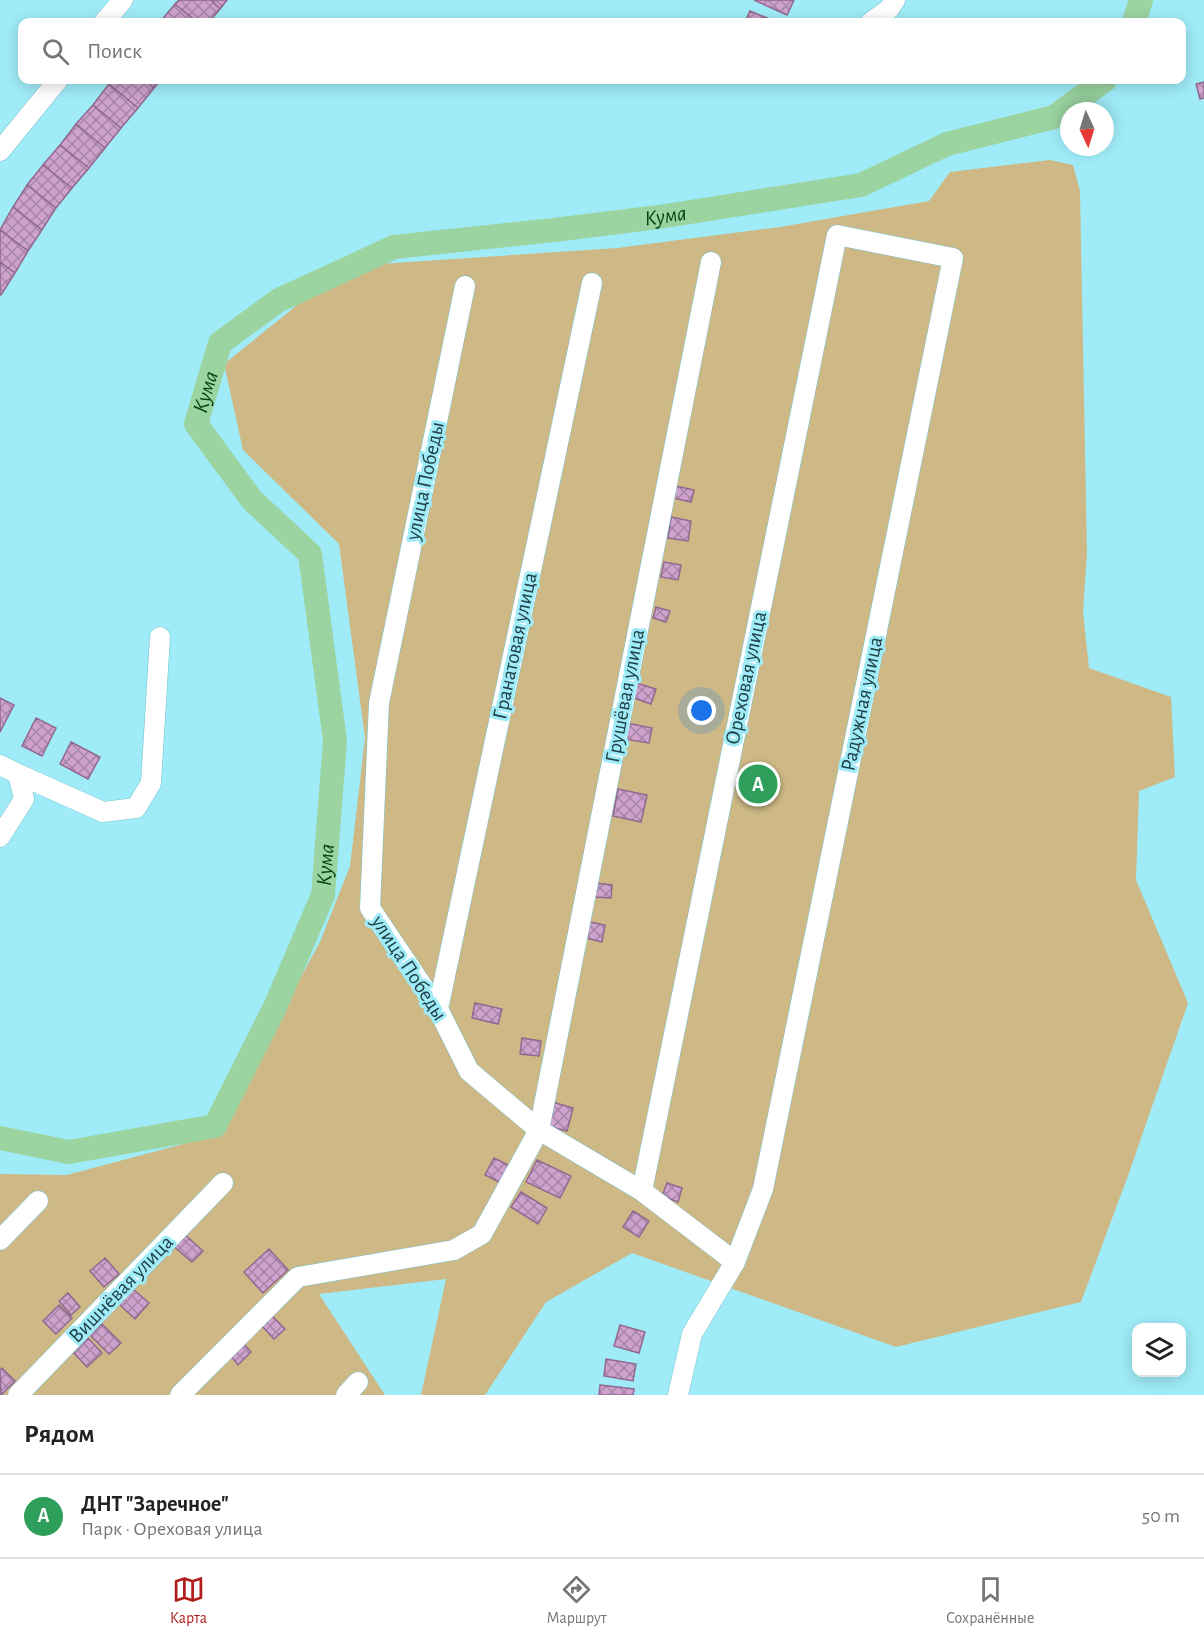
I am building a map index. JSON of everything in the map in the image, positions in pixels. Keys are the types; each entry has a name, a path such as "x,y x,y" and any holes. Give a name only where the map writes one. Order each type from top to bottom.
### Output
{"street":[{"path":"107,18 123,0"},
{"path":"877,18 889,9 895,0"},
{"path":"0,150 55,84"},
{"name":"Ореховая улица","path":"642,1191 837,235"},
{"name":"Радужная улица","path":"735,1262 763,1189 953,258 837,235"},
{"name":"Грушёвая улица","path":"180,1395 298,1277 454,1250 482,1234 539,1130 711,262"},
{"name":"Гранатовая улица","path":"438,1009 592,283"},
{"name":"улица Победы","path":"465,286 379,703 370,908 438,1009 469,1071 539,1130 642,1191 735,1262"},
{"path":"0,765 103,812 136,808 151,783 160,637"},
{"path":"0,837 24,799 18,774"},
{"name":"Вишнёвая улица","path":"18,1395 223,1183"},
{"path":"0,1240 38,1201"},
{"path":"678,1395 692,1334 735,1262"}],"shaded area":[{"path":"1050,160 1073,165 1080,191 1087,553 1083,612 1089,668 1171,697 1175,777 1139,791 1136,880 1188,1003 1081,1302 896,1347 632,1253 546,1302 485,1395 421,1395 446,1279 319,1294 385,1395 0,1395 0,1174 67,1175 213,1136 320,942 350,866 365,738 339,544 243,450 224,364 301,302 379,264 617,248 780,227 929,201 950,172"}],"building":[{"path":"179,0 211,0 220,9 212,18 192,18 175,4"},
{"path":"211,0 227,0 220,9"},
{"path":"754,0 794,0 787,15"},
{"path":"175,4 192,18 163,18"},
{"path":"750,11 767,18 747,18"},
{"path":"1204,82 1204,98 1200,99 1196,84"},
{"path":"109,84 149,84 154,88 138,108"},
{"path":"109,84 138,108 121,128 93,105"},
{"path":"93,105 121,128 105,148 76,124"},
{"path":"76,124 105,148 89,168 60,145"},
{"path":"60,145 89,168 72,188 43,165"},
{"path":"43,165 72,188 56,208 27,185"},
{"path":"27,185 56,208 42,230 13,207"},
{"path":"13,207 42,230 28,251 0,230"},
{"path":"0,230 28,251 15,273 0,262"},
{"path":"0,262 15,273 1,295 0,295"},
{"path":"676,486 694,490 691,502 673,498"},
{"path":"671,517 691,521 688,541 668,538"},
{"path":"664,562 681,565 678,580 661,577"},
{"path":"656,607 670,611 666,622 653,618"},
{"path":"636,683 656,689 651,704 631,697"},
{"path":"0,698 14,705 0,732"},
{"path":"36,718 56,728 42,756 22,746"},
{"path":"627,723 652,728 649,743 624,739"},
{"path":"71,742 100,757 88,779 60,764"},
{"path":"618,789 647,795 641,822 613,816"},
{"path":"595,883 612,885 611,898 594,897"},
{"path":"590,922 605,925 602,942 586,938"},
{"path":"475,1003 502,1009 498,1024 472,1018"},
{"path":"522,1038 541,1041 539,1056 520,1054"},
{"path":"549,1101 573,1108 567,1131 543,1125"},
{"path":"494,1158 512,1167 503,1184 485,1175"},
{"path":"537,1160 571,1176 560,1198 526,1182"},
{"path":"667,1183 682,1188 678,1202 662,1196"},
{"path":"521,1192 547,1208 538,1224 511,1207"},
{"path":"633,1211 649,1221 639,1237 623,1227"},
{"path":"183,1233 203,1251 192,1262 172,1245"},
{"path":"269,1249 288,1270 263,1293 244,1272"},
{"path":"105,1258 119,1274 104,1287 90,1271"},
{"path":"133,1289 149,1303 135,1319 119,1304"},
{"path":"68,1293 80,1307 71,1315 59,1301"},
{"path":"59,1305 72,1318 56,1334 43,1321"},
{"path":"270,1314 285,1329 274,1339 260,1324"},
{"path":"102,1324 121,1343 109,1354 90,1335"},
{"path":"620,1325 645,1332 639,1353 614,1346"},
{"path":"88,1338 102,1353 87,1367 73,1352"},
{"path":"243,1343 251,1352 238,1365 230,1355"},
{"path":"606,1359 636,1364 633,1381 604,1376"},
{"path":"2,1368 15,1381 1,1395 0,1370"},
{"path":"600,1385 634,1389 633,1395 599,1395"}],"waterway":[{"name":"Кума","path":"1135,18 1141,0"},
{"name":"Кума","path":"0,1138 69,1152 215,1126 275,1007 323,895 335,741 310,554 252,500 196,424 220,343 279,300 394,247 659,217 861,185 947,144 1054,117 1099,84"}],"place":[{"name":"ДНТ \"Заречное\"","path":"758,784"}]}
